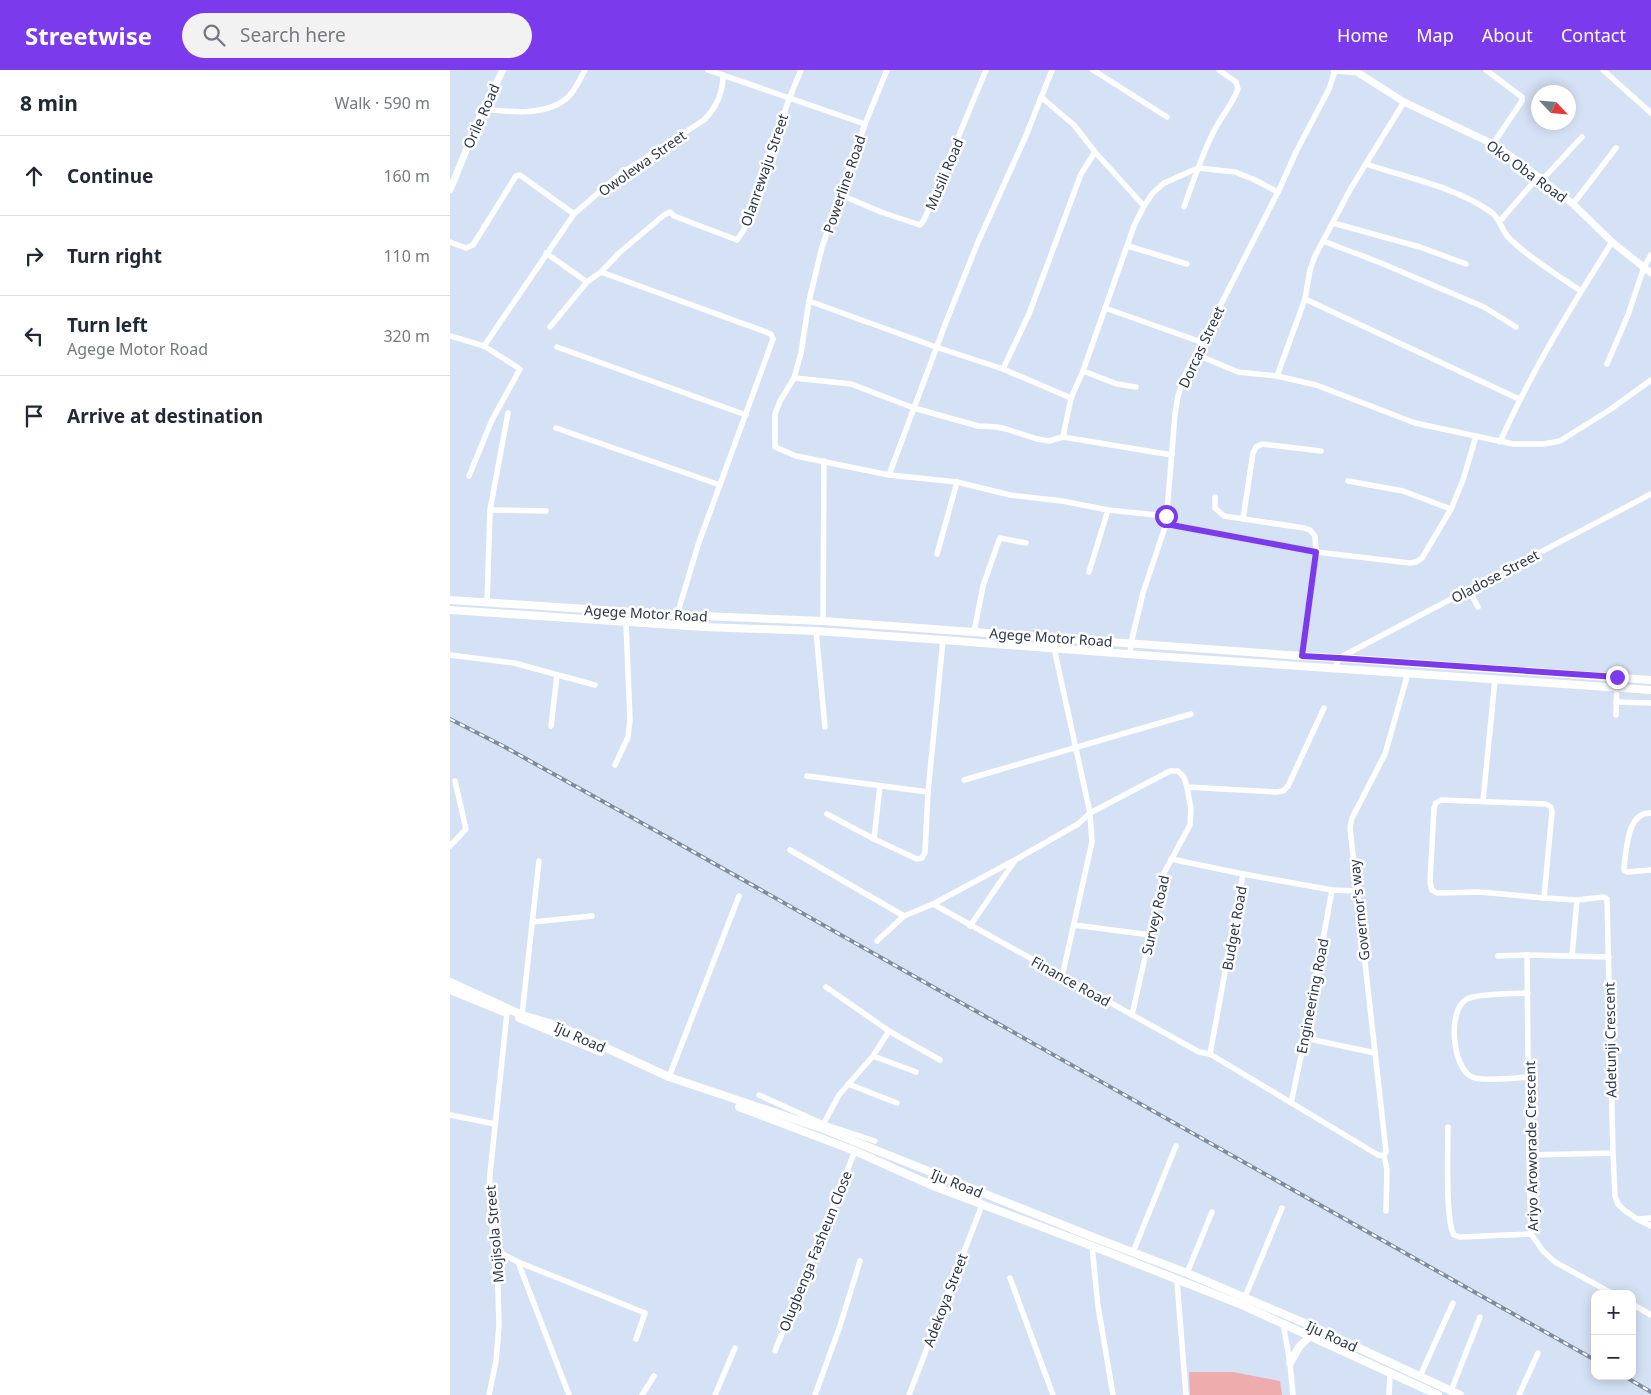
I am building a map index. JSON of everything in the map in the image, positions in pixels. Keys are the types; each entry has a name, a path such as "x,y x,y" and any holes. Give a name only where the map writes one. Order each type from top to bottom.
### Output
{"main road":[{"name":"Agege Motor Road","path":"450,600 678,615 823,621 1651,680"},
{"name":"Agege Motor Road","path":"450,610 704,627 816,631 1651,690"},
{"path":"844,623 844,633"},
{"path":"905,638 906,628"},
{"name":"Iju Road","path":"450,982 522,1015 560,1026 669,1077 822,1126 1188,1273 1460,1395"},
{"name":"Iju Road","path":"450,990 676,1082 855,1151 933,1186 1242,1305 1438,1395"},
{"path":"1290,1363 1299,1347 1310,1336"}],"street":[{"name":"Orile Road","path":"450,190 482,109 503,70"},
{"path":"482,109 512,113 531,112 546,108 567,98 586,70"},
{"path":"708,70 865,124"},
{"path":"789,99 801,70"},
{"name":"Powerline Road","path":"824,461 796,456 775,447 775,414 780,401 794,378 801,353 809,301 822,247 865,124 887,70"},
{"name":"Musili Road","path":"841,195 920,225 924,220 986,70"},
{"path":"889,475 936,347 978,242 1025,138 1052,70"},
{"path":"1093,70 1167,116"},
{"path":"1184,207 1213,132 1238,89 1236,82 1219,70"},
{"name":"Oko Oba Road","path":"1334,70 1358,71 1404,102 1493,144 1573,204 1612,242 1651,273"},
{"name":"Dorcas Street","path":"1130,654 1143,593 1166,524 1178,396 1184,377 1329,89 1334,70"},
{"path":"1486,70 1522,97 1522,101 1493,144"},
{"path":"1603,70 1651,113"},
{"name":"Owolewa Street","path":"484,346 574,214 620,174 704,120 713,111 723,85 723,75"},
{"path":"1041,97 1074,125 1095,152 1144,206"},
{"name":"Olanrewaju Street","path":"550,327 587,282 601,272 651,225 670,212 674,216 737,240 744,230 789,99"},
{"path":"1277,376 1305,299 1310,270 1323,241 1366,164 1404,102"},
{"path":"1500,221 1582,137"},
{"path":"1573,204 1616,148"},
{"path":"1003,369 1029,314 1081,174 1095,152"},
{"path":"1366,164 1447,189 1482,207 1500,221 1503,230 1510,239 1547,268 1581,291"},
{"path":"1064,437 1072,398 1134,226 1153,193 1164,183 1198,168 1235,172 1278,192"},
{"path":"450,242 466,248 473,245 516,176 520,175 574,214"},
{"path":"1332,223 1420,247 1466,264"},
{"path":"1323,241 1484,306 1516,327"},
{"path":"1500,442 1519,399 1581,291 1612,242"},
{"path":"1128,246 1186,264"},
{"path":"546,253 587,282"},
{"path":"1607,364 1628,315 1644,267 1651,255"},
{"path":"601,272 771,334 773,338 698,545 678,615"},
{"path":"1305,299 1519,399"},
{"path":"809,301 1003,369 1072,398"},
{"path":"1106,308 1201,342"},
{"path":"450,336 484,346 520,369 492,420 468,476"},
{"path":"557,347 746,415"},
{"path":"1195,354 1238,372 1277,376 1316,385 1415,423 1512,444 1544,444 1560,441 1611,409 1651,380"},
{"path":"1083,371 1117,384 1136,387"},
{"path":"794,378 850,384 914,408 978,426 997,427 1037,439 1049,441 1064,437 1172,455"},
{"path":"487,603 490,510 508,413"},
{"path":"556,428 720,485"},
{"path":"1166,524 1316,552 1416,562 1422,558 1451,509 1464,480 1476,436"},
{"path":"1243,519 1253,453 1256,447 1262,444 1321,451"},
{"path":"823,621 824,461 889,475 957,482 1010,495 1062,501 1108,510 1166,516"},
{"path":"1348,481 1403,491 1451,509"},
{"path":"937,554 957,482"},
{"name":"Oladose Street","path":"1339,658 1651,494"},
{"path":"1215,498 1215,508 1224,516 1310,530 1314,536 1316,552 1302,656"},
{"path":"490,510 546,511"},
{"path":"1089,572 1108,510"},
{"path":"974,632 983,586 1000,538 1026,543"},
{"path":"1469,590 1478,607"},
{"path":"615,765 628,737 630,720 626,622"},
{"path":"816,631 825,728"},
{"path":"828,814 874,839 917,859 922,858 925,852 928,792 944,640"},
{"path":"1054,648 1090,813 1092,842 1062,977"},
{"path":"450,655 514,662 595,685"},
{"path":"1335,668 1339,658"},
{"name":"Governor's way","path":"1386,1211 1387,1169 1384,1156 1386,1150 1350,828 1352,818 1385,754 1408,673"},
{"path":"551,726 557,675"},
{"path":"1616,715 1617,677"},
{"path":"1483,801 1495,679"},
{"path":"1616,702 1651,703"},
{"path":"877,941 904,916 933,904 1015,860 1078,824 1090,813 1170,771 1178,772 1184,777 1187,787 1283,791 1288,786 1324,708"},
{"path":"964,780 1191,714"},
{"path":"807,776 928,792"},
{"path":"450,846 466,829 455,781"},
{"path":"874,839 880,786"},
{"name":"Survey Road","path":"1132,1015 1164,873 1190,825 1191,810 1187,787"},
{"name":"Adetunji Crescent","path":"1544,898 1552,807 1546,804 1483,801 1441,800 1436,803 1434,808 1430,882 1432,890 1437,894 1480,892 1544,898 1577,900 1603,897 1607,899 1615,1196 1618,1204 1637,1219 1651,1226"},
{"path":"1651,813 1640,814 1632,824 1624,866 1624,870 1627,872 1651,870"},
{"path":"790,850 904,916"},
{"name":"Budget Road","path":"1171,859 1244,874 1210,1054"},
{"path":"970,926 1015,860"},
{"path":"522,1015 539,861"},
{"path":"1244,874 1332,890 1357,891"},
{"name":"Engineering Road","path":"1291,1103 1332,890"},
{"path":"669,1077 740,896"},
{"path":"1572,956 1577,900"},
{"name":"Finance Road","path":"933,904 1198,1052 1210,1054 1378,1155 1384,1156"},
{"path":"532,922 592,916"},
{"path":"1074,925 1151,935"},
{"name":"Ariyo Aroworade Crescent","path":"1527,955 1529,1155 1532,1234 1543,1252 1555,1262 1606,1290"},
{"path":"1498,956 1609,957"},
{"path":"826,987 889,1031 940,1060"},
{"path":"1528,993 1466,999 1461,1004 1453,1032 1464,1072 1472,1077 1480,1079 1529,1078"},
{"name":"Mojisola Street","path":"489,1395 496,1361 499,1326 498,1251 492,1224 489,1192 507,1013"},
{"path":"822,1126 839,1095 873,1056 889,1031"},
{"path":"1305,1038 1375,1053"},
{"path":"873,1056 916,1072"},
{"path":"848,1084 896,1103"},
{"path":"759,1095 822,1126 875,1142"},
{"path":"450,1115 495,1124"},
{"path":"1448,1127 1450,1230 1454,1235 1460,1236 1532,1234"},
{"path":"1133,1252 1176,1146"},
{"name":"Olugbenga Fasheun Close","path":"775,1351 855,1151"},
{"path":"1529,1155 1613,1152"},
{"name":"Adekoya Street","path":"909,1395 982,1205"},
{"path":"1245,1297 1282,1208"},
{"path":"1188,1273 1212,1212"},
{"path":"1637,1219 1651,1218"},
{"path":"1092,1246 1098,1306 1113,1395"},
{"path":"498,1251 518,1262 645,1313 636,1339"},
{"path":"815,1395 840,1326 860,1261"},
{"path":"518,1262 569,1395"},
{"path":"1010,1278 1053,1395"},
{"path":"1177,1281 1186,1395"},
{"path":"1420,1376 1453,1303"},
{"path":"1636,1306 1651,1315"},
{"path":"1286,1316 1283,1324 1293,1395"},
{"path":"1451,1391 1480,1317"},
{"path":"715,1395 735,1348"},
{"path":"1519,1395 1538,1353"},
{"path":"1389,1395 1390,1373"},
{"path":"642,1395 654,1376"}],"shaded area":[{"path":"1189,1372 1233,1372 1280,1381 1282,1395 1190,1395"}],"railway":[{"path":"450,719 503,746 667,837 1591,1358"},
{"path":"1631,1380 1651,1392"}],"route":[{"path":"1166,516 1166,524 1316,552 1302,656 1617,677"}]}
